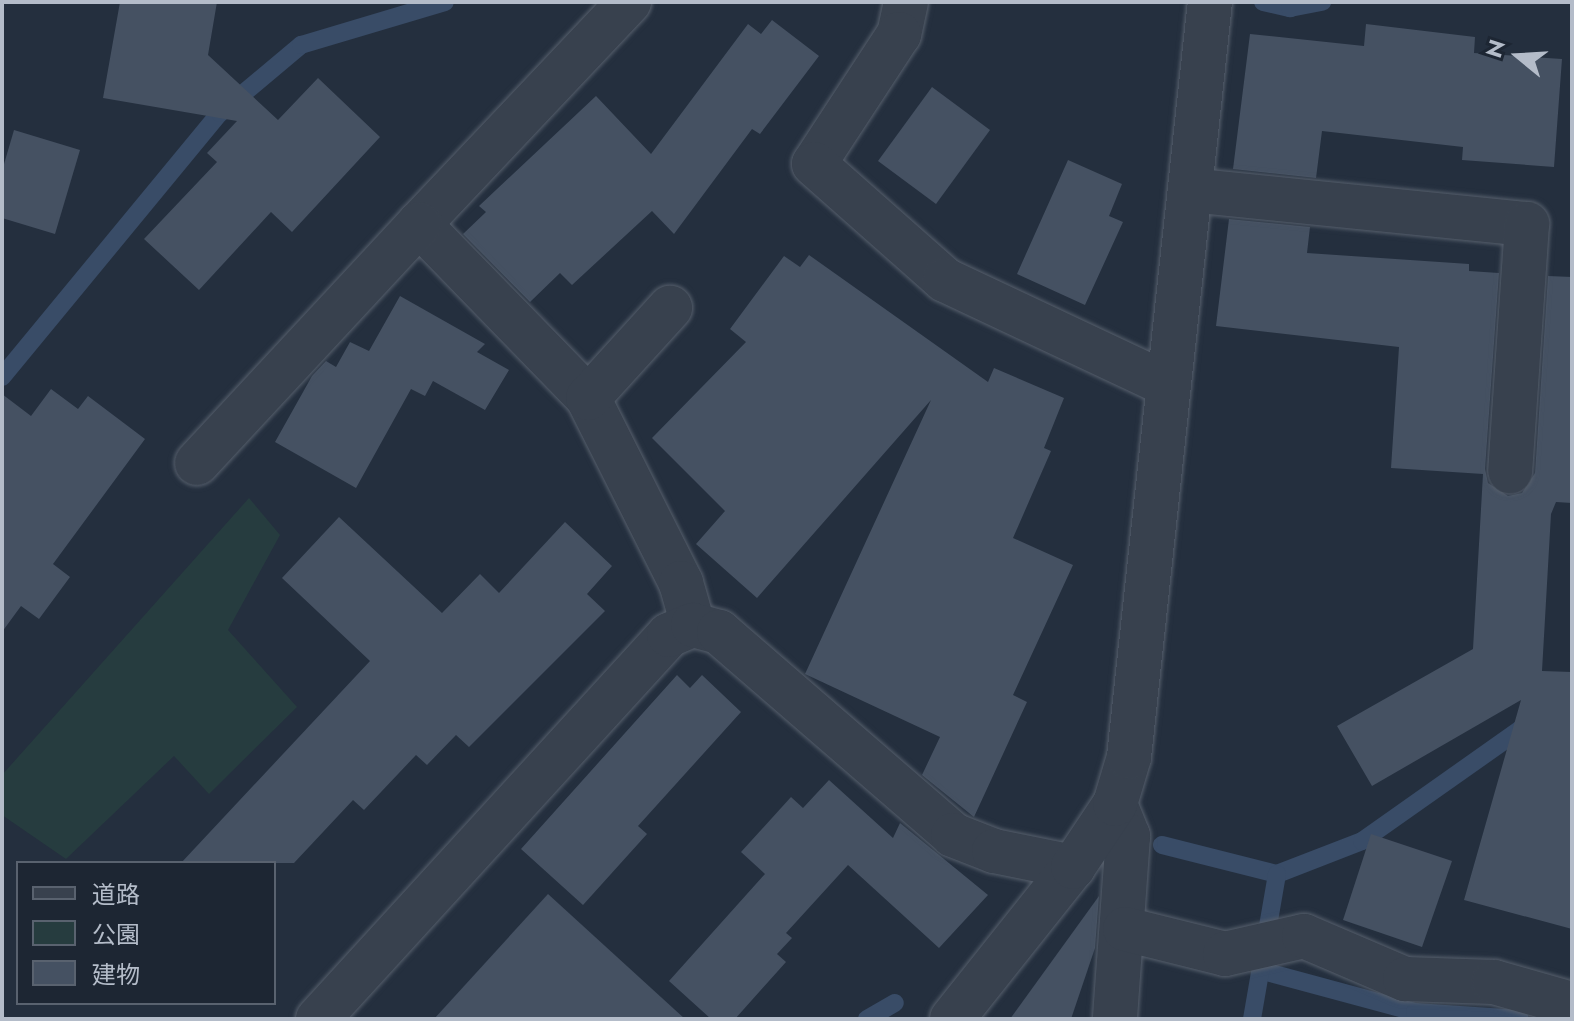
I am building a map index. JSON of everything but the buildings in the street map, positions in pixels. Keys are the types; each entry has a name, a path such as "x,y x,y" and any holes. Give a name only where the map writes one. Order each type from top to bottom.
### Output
{"street":[{"path":"197,463 629,2"},
{"path":"906,2 899,34 799,170 945,280 1168,385"},
{"path":"952,1019 1073,867 1115,804 1129,757 1209,8"},
{"path":"1190,190 1527,224 1510,471"},
{"path":"419,224 588,398 681,583 693,625"},
{"path":"588,398 670,308"},
{"path":"318,1019 669,635 693,625 719,632 953,835 994,851 1073,867"},
{"path":"1115,804 1128,836 1125,929 1115,1019"},
{"path":"1125,929 1225,954 1304,936 1405,979 1494,982 1572,1004"}],"green space":[{"path":"249,498 280,535 228,630 297,707 209,794 174,756 66,859 2,815 2,775"}],"waterway":[{"path":"2,377 220,113 301,45 445,2"},
{"path":"1263,2 1290,8 1322,2"},
{"path":"1162,845 1277,874 1362,841 1521,729 1572,732"},
{"path":"1252,1019 1277,874"},
{"path":"1263,971 1415,1012 1520,1019"},
{"path":"867,1019 895,1003"}]}
